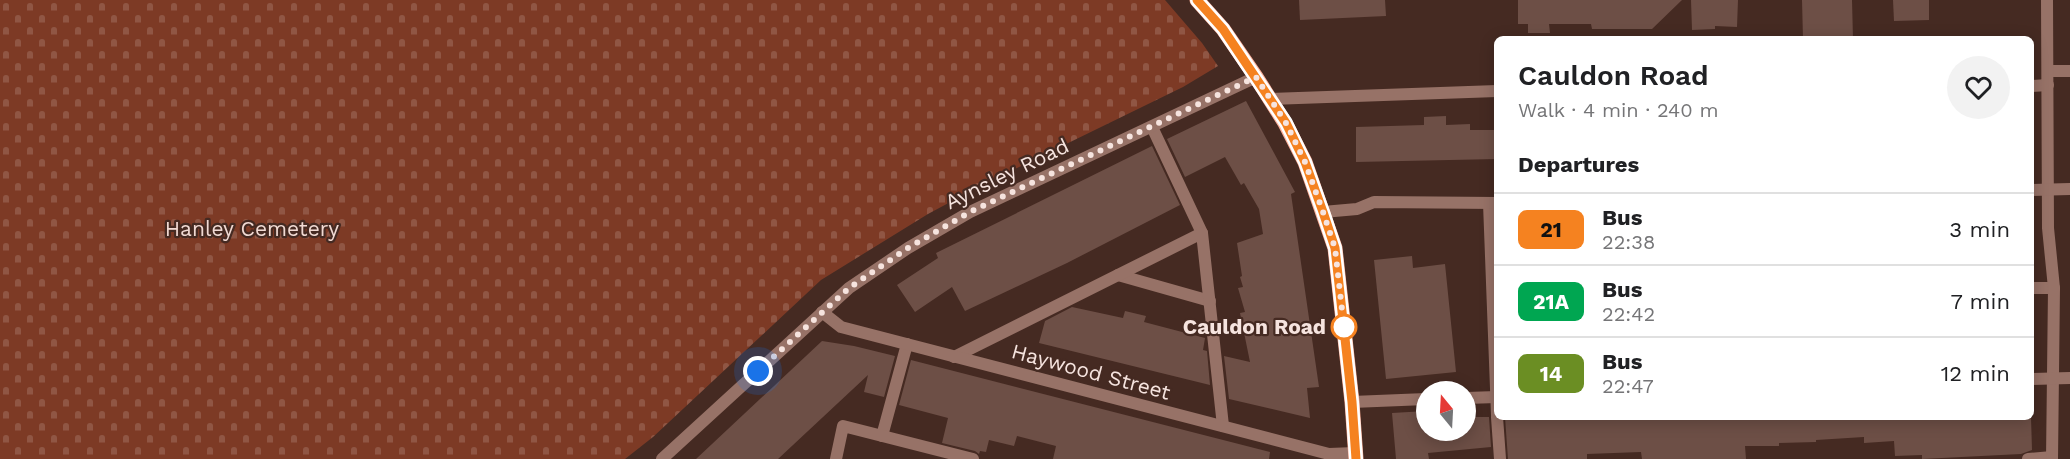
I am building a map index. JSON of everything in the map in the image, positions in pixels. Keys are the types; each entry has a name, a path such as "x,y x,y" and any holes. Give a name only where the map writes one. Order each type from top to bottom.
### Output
{"main road":[{"path":"1197,0 1223,29 1286,123 1305,162 1323,212 1335,248 1356,456"}],"street":[{"path":"2028,459 2052,458 2054,288 2049,244 2047,0"},
{"path":"2049,71 2070,71"},
{"name":"Aynsley Road","path":"662,459 849,288 908,248 970,212 1256,77"},
{"path":"2034,86 2048,86"},
{"path":"1270,99 1494,91"},
{"path":"1152,127 1203,233 1223,426"},
{"path":"2034,190 2070,189"},
{"path":"1323,212 1357,209 1374,202 1493,203 1494,299"},
{"path":"954,357 1203,233"},
{"path":"1118,275 1210,301"},
{"path":"2034,288 2054,288"},
{"name":"Haywood Street","path":"822,312 841,327 1329,454 1356,456"},
{"path":"882,436 907,344"},
{"path":"2034,379 2070,378"},
{"path":"1476,398 1494,397"},
{"path":"1352,402 1416,399"},
{"path":"1497,420 1500,459"},
{"path":"836,459 843,426 973,459"}],"green space":[{"name":"Hanley Cemetery","path":"0,0 1165,0 1202,43 1218,66 1183,87 982,185 928,214 821,280 653,437 625,459 0,459"}],"building":[{"path":"1299,0 1385,0 1386,16 1300,20"},
{"path":"1518,0 1682,0 1652,29 1592,29 1591,24 1549,24 1550,33 1528,33 1528,24 1518,24"},
{"path":"1691,0 1738,0 1737,27 1715,26 1715,29 1692,30"},
{"path":"1802,0 1852,0 1853,36 1803,36"},
{"path":"1893,0 1929,0 1929,20 1894,21"},
{"path":"1246,101 1295,192 1291,194 1319,387 1307,388 1310,418 1229,399 1224,356 1250,362 1240,313 1245,312 1238,288 1243,287 1237,243 1263,234 1259,209 1244,183 1241,185 1225,157 1185,177 1167,139"},
{"path":"1446,116 1446,125 1470,124 1470,130 1494,130 1494,159 1356,162 1356,127 1424,125 1424,117"},
{"path":"1152,146 1180,205 1067,263 965,311 952,287 915,312 897,285 938,258 936,253"},
{"path":"1412,256 1413,268 1445,264 1456,372 1386,379 1374,260"},
{"path":"1072,307 1123,318 1125,311 1146,316 1144,322 1205,338 1203,350 1207,351 1210,385 1039,343 1045,321"},
{"path":"822,341 895,356 884,397 864,392 868,375 778,459 696,459"},
{"path":"911,360 1270,452 1269,459 1053,459 1056,446 1017,436 1014,446 989,440 986,452 980,451 979,454 942,443 948,418 899,405"},
{"path":"1416,412 1416,441 1476,441 1476,417 1489,417 1491,447 1428,453 1429,459 1396,459 1392,413"},
{"path":"1505,420 2031,420 2032,450 2021,454 1922,459 1922,455 1895,456 1894,441 1864,443 1864,437 1779,443 1779,446 1745,446 1746,459 1642,459 1641,452 1587,454 1587,459 1508,459"}],"bus line":[{"name":"21","path":"1197,0 1223,29 1286,123 1305,162 1323,212 1335,248 1356,459"}],"place":[{"name":"Cauldon Road","path":"1344,327"}],"route":[{"path":"758,371 849,288 908,248 970,212 1256,77 1286,123 1305,162 1335,248 1345,336 1344,327"}]}
